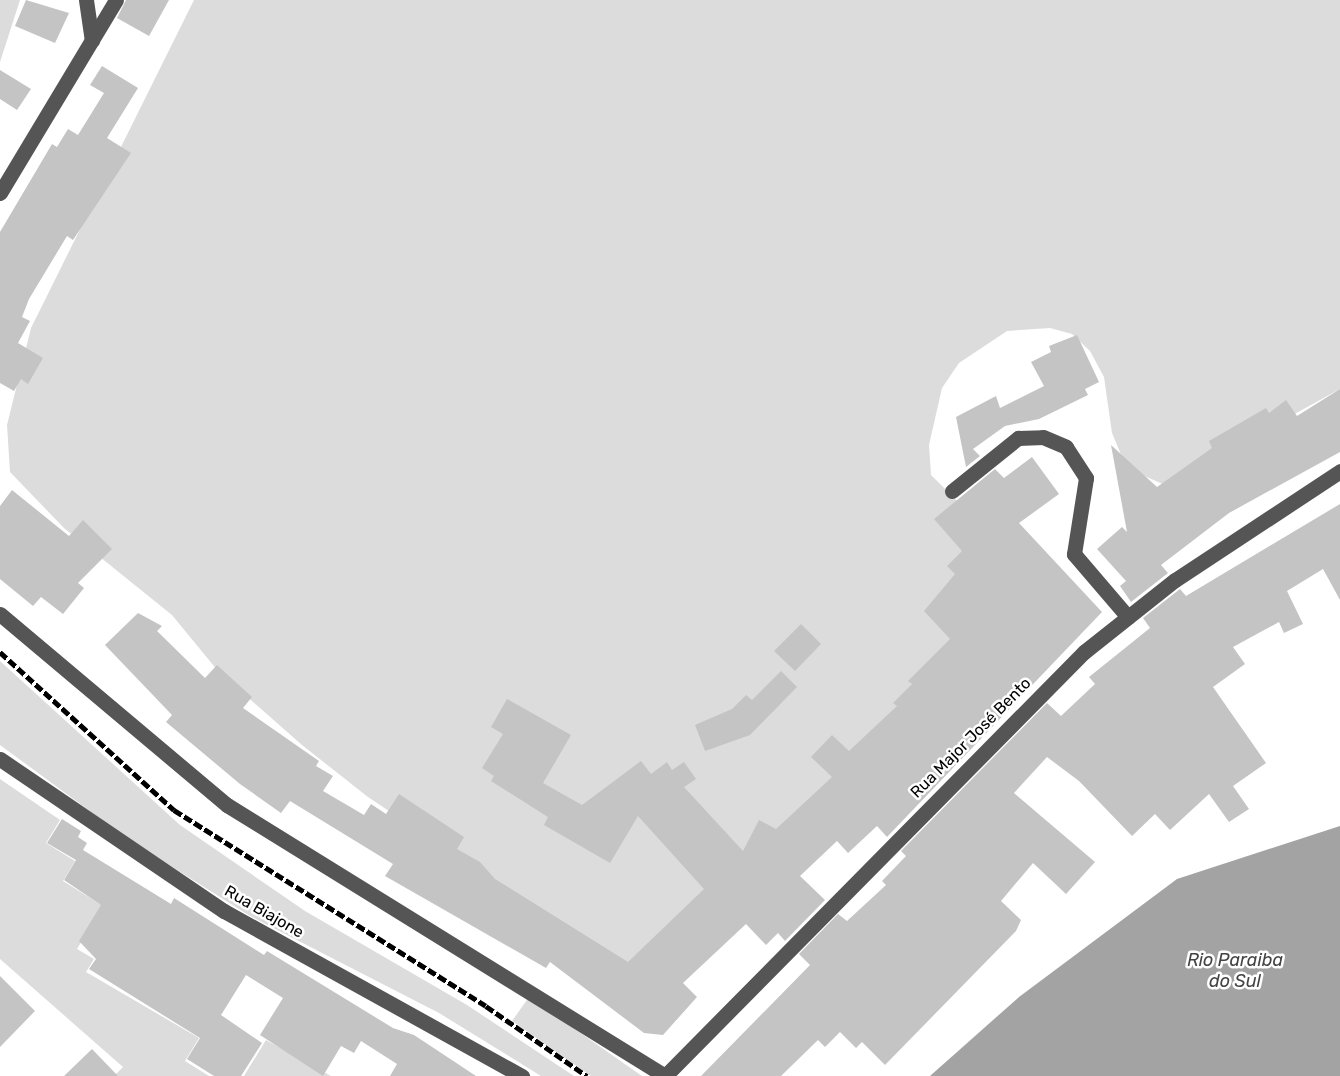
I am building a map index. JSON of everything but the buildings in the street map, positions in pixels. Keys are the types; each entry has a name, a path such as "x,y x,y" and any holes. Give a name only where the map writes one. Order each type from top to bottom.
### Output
{"street":[{"path":"86,0 92,41"},
{"path":"0,194 116,0"},
{"path":"952,491 1018,438 1043,437 1066,447 1086,478 1074,554 1128,617"},
{"name":"Rua Major José Bento","path":"665,1076 1010,722 1128,617 1220,549 1340,471"},
{"path":"0,614 227,805 665,1076"},
{"name":"Rua Biajone","path":"0,759 224,910 522,1076"}],"shaded area":[{"path":"0,0 20,0 0,62"},
{"path":"194,0 1340,0 1340,389 1165,485 1140,474 1122,457 1112,433 1104,377 1090,351 1072,334 1050,328 1007,331 959,363 942,388 929,445 931,475 1028,571 644,981 368,797 302,745 218,671 172,615 64,528 10,472 7,425 31,328"},
{"path":"0,661 180,825 305,911 467,1005 574,1076 541,1076 439,1013 250,916 128,839 0,745"},
{"path":"0,779 60,820 46,843 75,861 63,881 103,906 77,949 94,959 86,972 199,1038 185,1061 209,1076 114,1076 123,1067 0,959"},
{"path":"529,997 642,1076 591,1076 512,1021"},
{"path":"266,1040 304,1061 331,1076 244,1076"}],"water":[{"name":"Rio Paraiba do Sul","path":"1340,826 1340,1076 930,1076 1019,997 1177,879"}],"railway":[{"path":"0,652 174,810 486,1006 587,1076"}]}
